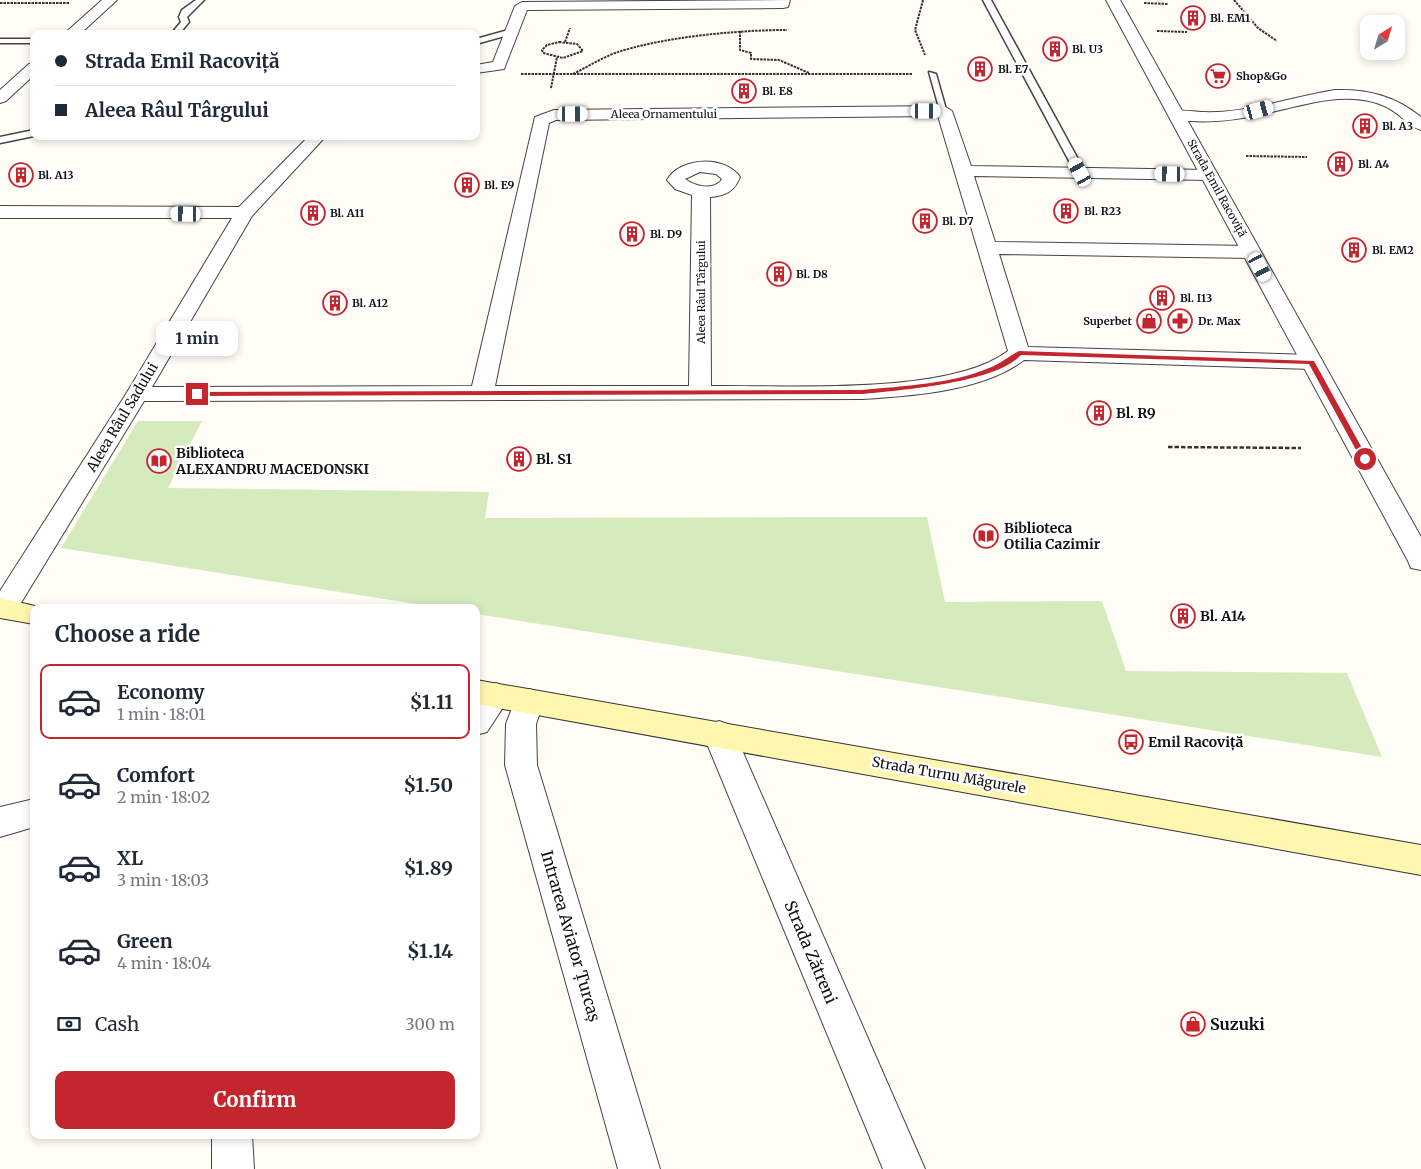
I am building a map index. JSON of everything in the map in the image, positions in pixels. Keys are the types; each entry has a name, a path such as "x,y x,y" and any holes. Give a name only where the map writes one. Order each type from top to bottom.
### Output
{"main road":[{"path":"1,608 30,613"},
{"name":"Strada Turnu Măgurele","path":"501,696 1421,860"}],"street":[{"path":"480,68 499,66 522,6 622,2 783,4 783,0"},
{"name":"Strada Emil Racoviță","path":"1113,0 1421,561"},
{"path":"75,30 108,1"},
{"path":"0,98 30,71"},
{"path":"1177,116 1231,116 1316,96 1351,94 1394,104 1408,112 1421,125"},
{"path":"944,111 1019,353"},
{"name":"Aleea Ornamentului","path":"482,393 541,120 545,117 554,115 944,111"},
{"name":"Aleea Râul Sadului","path":"1,608 136,394 244,213 314,140"},
{"path":"964,171 1209,175"},
{"name":"Aleea Râul Târgului","path":"700,393 701,192"},
{"path":"0,212 244,213"},
{"path":"988,248 1251,252"},
{"path":"136,394 862,392 896,390 929,385 989,370 1014,359 1019,353"},
{"path":"1019,353 1312,362"},
{"path":"480,719 501,696"},
{"name":"Intrarea Aviator Țurcaș","path":"501,696 521,724 521,765 639,1169"},
{"name":"Strada Zătreni","path":"719,734 904,1169"},
{"path":"0,822 30,814"},
{"path":"232,1139 233,1169"}],"lane":[{"path":"178,30 185,22 183,17 185,12 200,0"},
{"path":"987,0 1080,172"},
{"path":"480,41 512,32"},
{"path":"0,41 30,41"},
{"path":"932,74 944,111"},
{"path":"0,140 30,134"}],"path":[{"path":"499,66 510,74 932,74 915,30 923,0"},
{"path":"1234,0 1258,28 1277,41"},
{"path":"0,3 108,1"},
{"path":"1139,3 1168,4"},
{"path":"572,74 632,47 740,32 787,30"},
{"path":"1155,31 1187,32"},
{"path":"740,32 740,50 751,53 751,59 779,60 810,74"},
{"path":"559,42 577,44 582,48 576,55 557,58 546,55 542,50 547,45 559,42"},
{"path":"551,88 557,58"},
{"path":"1246,156 1307,157"},
{"path":"1168,447 1301,448"}],"green space":[{"path":"138,421 202,421 168,488 489,492 485,518 927,517 945,602 1102,601 1126,671 1347,673 1382,757 480,615 480,604 416,604 61,548"}],"place":[{"name":"Bl. EM1","path":"1193,18"},
{"name":"Bl. U3","path":"1055,49"},
{"name":"Bl. E7","path":"980,69"},
{"name":"Shop&Go","path":"1218,76"},
{"name":"Bl. E8","path":"744,91"},
{"name":"Bl. A3","path":"1365,126"},
{"name":"Bl. A4","path":"1340,164"},
{"name":"Bl. A13","path":"21,175"},
{"name":"Bl. E9","path":"467,185"},
{"name":"Bl. R23","path":"1066,211"},
{"name":"Bl. A11","path":"313,213"},
{"name":"Bl. D7","path":"925,221"},
{"name":"Bl. D9","path":"632,234"},
{"name":"Bl. EM2","path":"1354,250"},
{"name":"Bl. D8","path":"779,274"},
{"name":"Bl. I13","path":"1162,298"},
{"name":"Bl. A12","path":"335,303"},
{"name":"Superbet","path":"1149,321"},
{"name":"Dr. Max","path":"1180,321"},
{"name":"Bl. R9","path":"1099,413"},
{"name":"Bl. S1","path":"519,459"},
{"name":"Biblioteca ALEXANDRU MACEDONSKI","path":"159,461"},
{"name":"Biblioteca Otilia Cazimir","path":"986,536"},
{"name":"Bl. A14","path":"1183,616"},
{"name":"Emil Racoviță","path":"1131,742"},
{"name":"Suzuki","path":"1193,1024"}],"route":[{"path":"197,394 862,392 896,390 929,385 989,370 1014,359 1019,353 1312,362 1365,459"}]}
